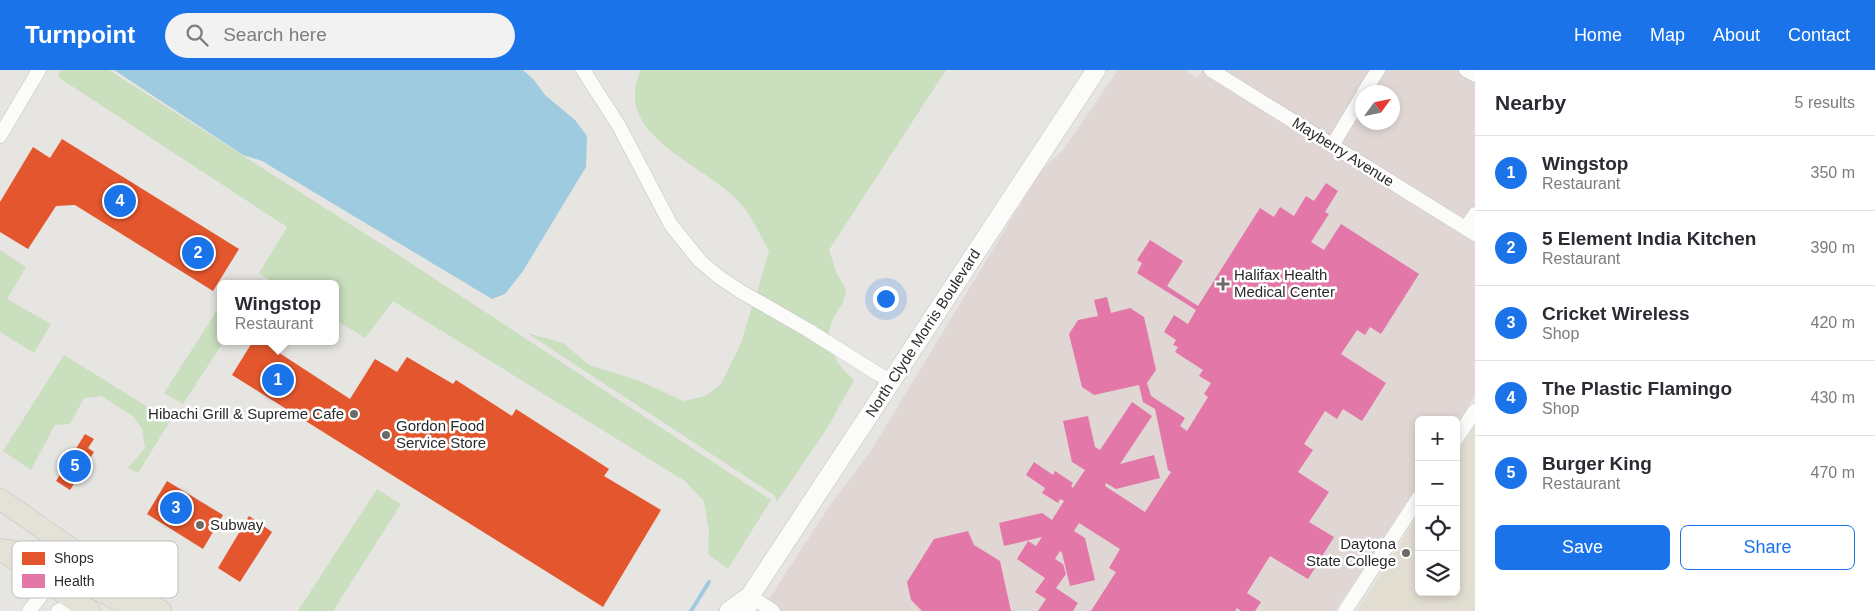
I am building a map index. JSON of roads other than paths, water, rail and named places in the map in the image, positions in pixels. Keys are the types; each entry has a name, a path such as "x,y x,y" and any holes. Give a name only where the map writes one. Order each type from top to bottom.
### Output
{"main road":[{"name":"North Clyde Morris Boulevard","path":"729,611 748,603 1096,70"},
{"path":"0,498 61,541"},
{"path":"0,549 12,557"},
{"path":"65,598 74,608"},
{"path":"113,598 132,611"},
{"path":"142,598 161,611"}],"street":[{"path":"0,136 39,70"},
{"path":"583,70 619,126 671,225 700,260 719,277 891,382"},
{"name":"Mayberry Avenue","path":"1211,70 1471,231"},
{"path":"1369,85 1378,70"},
{"path":"1466,70 1475,75"},
{"path":"1332,146 1355,107"},
{"path":"1471,231 1475,214"},
{"path":"1460,433 1475,411"},
{"path":"1345,611 1415,503"},
{"path":"30,611 40,598"},
{"path":"748,603 773,611"}],"water":[{"path":"114,70 523,70 534,80 545,95 575,120 587,136 586,167 523,271 505,294 492,299 262,161 243,155"}],"waterway":[{"path":"691,611 709,582"}],"place":[{"name":"The Plastic Flamingo","path":"120,201"},
{"name":"5 Element India Kitchen","path":"198,253"},
{"name":"Halifax Health Medical Center","path":"1223,284"},
{"name":"Wingstop","path":"278,380"},
{"name":"Hibachi Grill & Supreme Cafe","path":"354,414"},
{"name":"Gordon Food Service Store","path":"386,435"},
{"name":"Burger King","path":"75,466"},
{"name":"Cricket Wireless","path":"176,508"},
{"name":"Subway","path":"200,525"},
{"name":"Daytona State College","path":"1406,553"}]}
